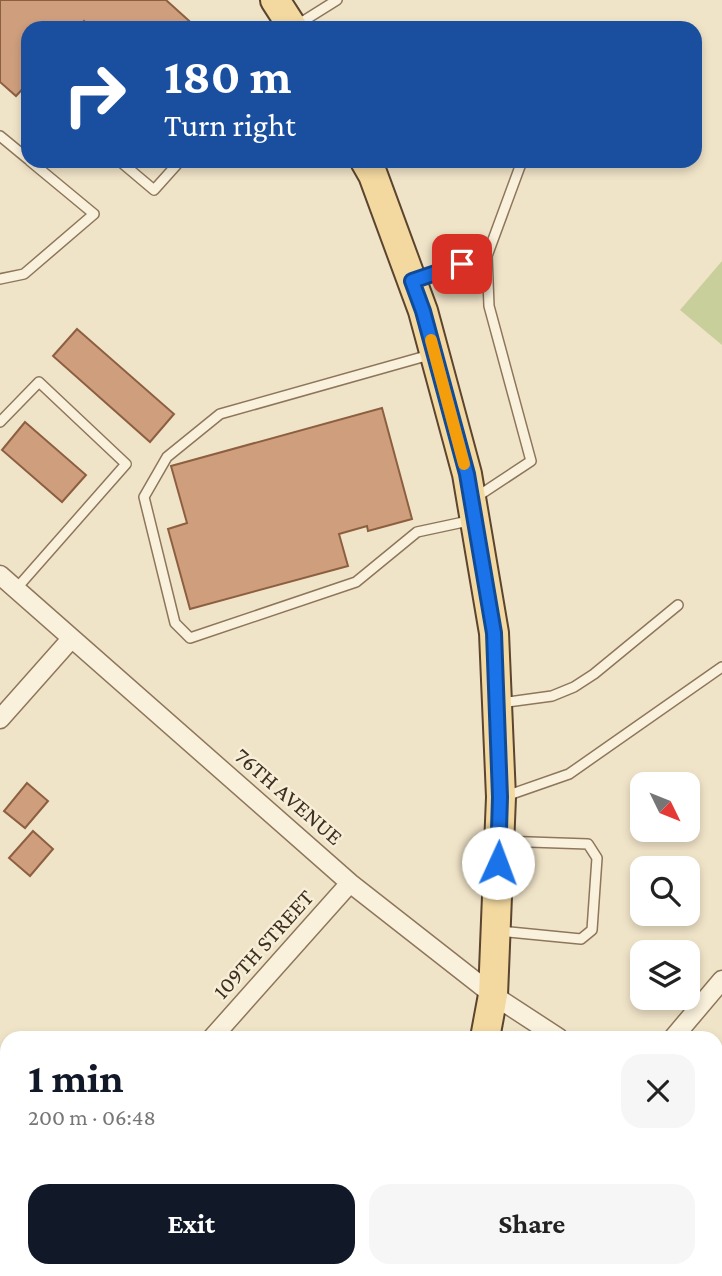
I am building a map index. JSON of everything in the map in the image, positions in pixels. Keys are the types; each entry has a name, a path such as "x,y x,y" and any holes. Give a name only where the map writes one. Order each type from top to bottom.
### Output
{"main road":[{"path":"275,0 288,21"},
{"path":"369,168 423,311 467,474 494,633 500,797 493,995 486,1031"}],"street":[{"name":"76TH AVENUE","path":"0,575 350,883 493,995 548,1031"},
{"path":"0,719 71,639"},
{"name":"109TH STREET","path":"218,1031 350,883"},
{"path":"679,1031 722,980"}],"lane":[{"path":"304,21 337,0"},
{"path":"0,136 21,153"},
{"path":"0,279 24,274 94,214 39,168"},
{"path":"129,168 154,190 174,168"},
{"path":"434,354 220,414 167,457 144,497 175,623 190,638 356,582 417,532 473,510 531,461 489,306 487,256 519,168"},
{"path":"412,281 487,256"},
{"path":"0,422 39,382 126,464 16,589"},
{"path":"497,704 552,696 574,687 594,674 678,605"},
{"path":"500,797 569,774 722,667"},
{"path":"496,931 581,939 592,930 597,858 588,844 499,841"}],"green space":[{"path":"722,261 722,345 680,310"}],"building":[{"path":"0,0 166,0 189,21 21,21 21,91 16,96 0,82"},
{"path":"77,329 174,414 150,442 53,356"},
{"path":"382,408 412,519 368,531 367,526 339,534 348,566 190,609 168,529 187,523 171,466"},
{"path":"25,422 86,475 62,502 2,450"},
{"path":"27,783 48,801 25,828 4,811"},
{"path":"33,831 53,849 30,876 9,858"}],"slow traffic":[{"path":"431,340 464,464"}],"route":[{"path":"462,264 412,281 423,311 467,474 494,633 500,797 498,863"}]}
